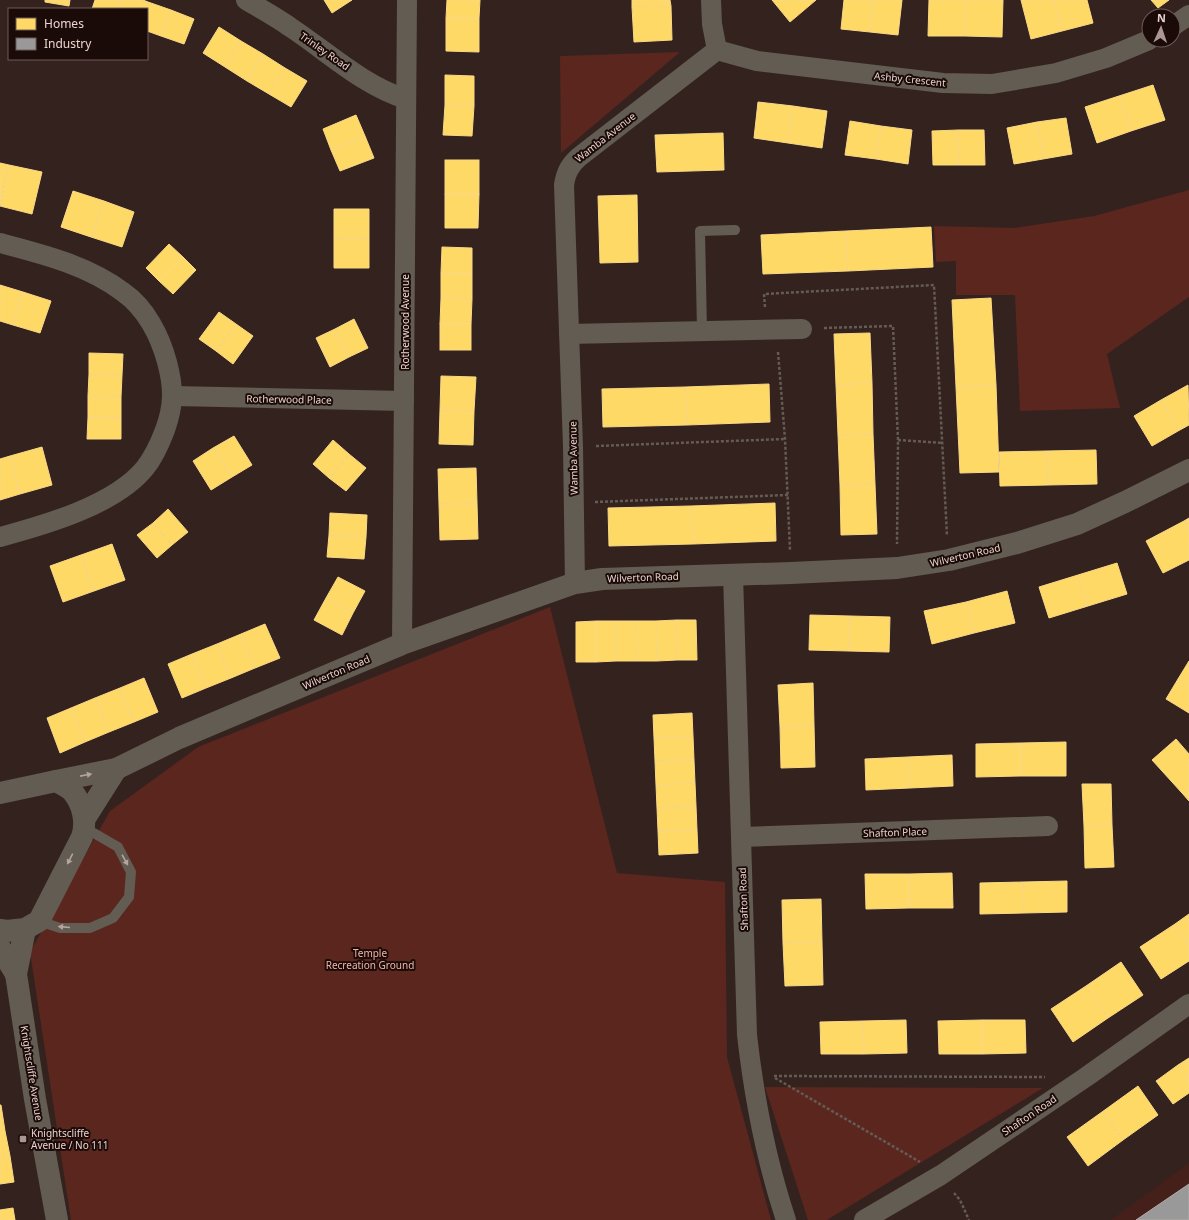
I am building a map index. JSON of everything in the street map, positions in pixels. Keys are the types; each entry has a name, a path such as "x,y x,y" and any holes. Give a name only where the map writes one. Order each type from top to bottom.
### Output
{"street":[{"name":"Trinley Road","path":"246,0 290,26 374,86 390,94 406,99"},
{"name":"Rotherwood Avenue","path":"402,644 407,0"},
{"path":"711,0 712,24 717,50"},
{"name":"Ashby Crescent","path":"717,50 757,61 943,83 992,84 1056,73 1106,58 1141,43"},
{"name":"Wamba Avenue","path":"575,583 575,503 564,185 565,175 571,164 579,156 717,50"},
{"path":"0,243 52,257 97,276 124,292 140,308 152,325 162,345 169,370 173,396 170,417 160,442 146,467 127,485 95,504 44,525 0,537"},
{"path":"569,334 802,328"},
{"name":"Rotherwood Place","path":"173,396 404,402"},
{"name":"Wilverton Road","path":"0,793 116,769 179,738 402,644 575,583 602,578 791,573 897,568 949,560 1017,543 1077,524 1189,470"},
{"name":"Shafton Road","path":"733,574 747,1035 752,1076 765,1147 786,1220"},
{"path":"85,823 116,769"},
{"path":"56,781 71,790 77,798 85,823"},
{"name":"Knightscliffe Avenue","path":"16,974 32,925 85,823"},
{"name":"Shafton Place","path":"741,837 1048,826"},
{"path":"0,930 6,931 32,925"},
{"name":"Knightscliffe Avenue","path":"0,948 16,974 35,1099 57,1220"},
{"name":"Shafton Road","path":"864,1220 941,1175 1086,1077 1189,1004"}],"lane":[{"path":"702,331 700,231 735,230"},
{"path":"32,925 60,928 90,928 113,918 129,897 131,872 118,847 85,823"}],"path":[{"path":"791,573 785,439 764,294 934,284 949,560"},
{"path":"802,328 893,326 898,440 897,568"},
{"path":"573,447 785,439"},
{"path":"898,440 943,443"},
{"path":"575,503 788,494"},
{"path":"969,1220 960,1200 941,1175 772,1076 1047,1077"}],"shaded area":[{"path":"1189,1163 1189,1220 1111,1220"}],"green space":[{"path":"680,52 561,153 560,56"},
{"path":"1189,190 1189,297 1107,354 1120,408 1020,411 1015,295 956,295 956,261 936,262 934,226 1014,228 1094,216"},
{"name":"Temple Recreation Ground","path":"550,607 617,873 725,882 727,1057 771,1220 71,1220 30,952 110,811 198,747"},
{"path":"765,1087 1043,1088 827,1220 808,1220"}],"building: Homes":[{"path":"45,0 70,0 69,6 45,2"},
{"path":"95,0 122,0 119,8 92,8"},
{"path":"122,0 143,0 148,2 145,8 119,8"},
{"path":"324,0 352,0 332,13"},
{"path":"447,0 480,0 479,18 446,18"},
{"path":"632,0 670,0 671,6 632,7"},
{"path":"772,0 816,0 790,22"},
{"path":"844,0 873,0 870,32 841,29"},
{"path":"873,0 902,0 898,35 870,32"},
{"path":"929,0 966,0 965,36 928,36"},
{"path":"966,0 1003,0 1002,37 965,36"},
{"path":"1021,0 1054,0 1062,31 1031,39"},
{"path":"1054,0 1087,0 1093,23 1062,31"},
{"path":"1151,0 1169,0 1158,8"},
{"path":"148,2 171,10 161,36 148,31 148,8 145,8"},
{"path":"671,6 672,40 634,42 632,7"},
{"path":"171,10 194,19 184,44 161,36"},
{"path":"446,18 479,18 479,52 446,51"},
{"path":"219,27 241,41 225,67 203,53"},
{"path":"241,41 263,54 247,81 225,67"},
{"path":"263,54 285,68 269,94 247,81"},
{"path":"285,68 307,81 291,107 269,94"},
{"path":"445,75 474,76 474,106 445,105"},
{"path":"1153,85 1165,120 1131,131 1119,96"},
{"path":"1119,96 1131,131 1097,143 1085,107"},
{"path":"758,102 793,106 788,143 754,138"},
{"path":"445,105 474,106 472,136 443,135"},
{"path":"793,106 827,111 822,148 788,143"},
{"path":"356,115 365,136 331,150 323,129"},
{"path":"1066,118 1072,154 1043,159 1037,122"},
{"path":"850,121 881,126 876,159 845,155"},
{"path":"1037,122 1043,159 1014,164 1007,128"},
{"path":"881,126 912,130 908,164 876,159"},
{"path":"958,130 959,165 933,165 932,131"},
{"path":"958,130 984,130 985,165 959,165"},
{"path":"723,133 724,170 657,172 655,135"},
{"path":"365,136 374,158 340,171 331,150"},
{"path":"445,160 479,160 479,194 445,194"},
{"path":"0,163 9,165 0,204"},
{"path":"9,165 42,172 32,214 0,206"},
{"path":"73,191 104,201 91,237 61,227"},
{"path":"445,194 479,194 478,228 445,228"},
{"path":"637,195 638,262 600,263 598,196"},
{"path":"104,201 134,212 122,247 91,237"},
{"path":"334,209 369,209 369,238 334,239"},
{"path":"931,227 933,267 848,271 846,231"},
{"path":"846,231 848,271 763,274 761,235"},
{"path":"369,238 369,268 334,268 334,239"},
{"path":"169,244 183,257 159,281 146,268"},
{"path":"442,247 472,248 472,273 441,273"},
{"path":"183,257 196,270 173,294 159,281"},
{"path":"441,273 472,273 472,299 441,298"},
{"path":"0,285 23,292 13,325 0,321"},
{"path":"23,292 51,301 40,333 13,325"},
{"path":"441,298 472,299 471,324 440,324"},
{"path":"991,298 996,385 956,387 952,300"},
{"path":"219,312 236,324 216,351 199,339"},
{"path":"354,319 368,348 349,357 335,329"},
{"path":"236,324 253,336 233,364 216,351"},
{"path":"440,324 471,324 471,350 440,350"},
{"path":"335,329 349,357 330,367 316,338"},
{"path":"870,333 872,383 836,385 834,334"},
{"path":"89,353 123,354 122,375 89,374"},
{"path":"89,374 122,375 121,397 88,396"},
{"path":"441,376 476,377 474,411 440,410"},
{"path":"872,383 873,434 838,435 836,385"},
{"path":"769,384 770,422 687,425 685,387"},
{"path":"996,385 999,472 960,473 956,387"},
{"path":"1188,385 1189,425 1178,431 1161,400"},
{"path":"685,387 687,425 603,427 602,389"},
{"path":"88,396 121,397 121,418 88,417"},
{"path":"1161,400 1178,431 1152,446 1134,416"},
{"path":"440,410 474,411 473,445 439,444"},
{"path":"88,417 121,418 121,439 87,439"},
{"path":"873,434 875,484 840,485 838,435"},
{"path":"234,436 252,465 232,477 213,448"},
{"path":"333,440 349,454 329,478 313,464"},
{"path":"42,447 52,485 20,494 10,456"},
{"path":"213,448 232,477 211,490 193,461"},
{"path":"1096,450 1097,484 1048,485 1047,451"},
{"path":"1047,451 1048,485 1000,486 999,452"},
{"path":"349,454 366,468 346,491 329,478"},
{"path":"10,456 20,494 0,500 0,459"},
{"path":"476,468 477,503 439,504 438,469"},
{"path":"875,484 877,534 841,535 840,485"},
{"path":"477,503 478,539 440,540 439,504"},
{"path":"775,503 776,541 693,544 691,506"},
{"path":"691,506 693,544 609,546 608,508"},
{"path":"168,509 188,532 172,545 153,523"},
{"path":"330,513 367,515 366,537 329,535"},
{"path":"1189,518 1189,530 1184,521"},
{"path":"1184,521 1189,530 1189,560 1163,573 1146,541"},
{"path":"153,523 172,545 157,558 137,535"},
{"path":"329,535 366,537 364,559 327,557"},
{"path":"112,544 125,580 94,591 81,555"},
{"path":"81,555 94,591 63,602 50,566"},
{"path":"1117,563 1127,594 1088,606 1078,575"},
{"path":"1078,575 1088,606 1049,618 1039,587"},
{"path":"338,577 365,591 353,613 326,598"},
{"path":"1007,591 1015,623 974,633 966,602"},
{"path":"326,598 353,613 342,635 314,620"},
{"path":"966,602 974,633 932,644 924,611"},
{"path":"810,615 850,616 849,651 809,650"},
{"path":"850,616 890,617 889,652 849,651"},
{"path":"676,620 677,660 657,661 656,621"},
{"path":"676,620 696,620 697,660 677,660"},
{"path":"596,621 616,621 616,661 596,662"},
{"path":"596,621 596,662 576,662 576,622"},
{"path":"616,621 636,621 637,661 616,661"},
{"path":"636,621 656,621 657,661 637,661"},
{"path":"265,624 280,658 255,668 241,634"},
{"path":"241,634 255,668 231,678 217,644"},
{"path":"217,644 231,678 206,688 192,654"},
{"path":"192,654 206,688 182,698 168,664"},
{"path":"1189,661 1189,686 1178,679"},
{"path":"144,678 158,712 134,722 120,688"},
{"path":"1178,679 1189,686 1189,713 1166,699"},
{"path":"813,683 814,725 780,727 778,685"},
{"path":"120,688 134,722 109,732 95,698"},
{"path":"95,698 109,732 85,742 71,708"},
{"path":"71,708 85,742 60,753 47,718"},
{"path":"692,713 693,736 654,738 653,715"},
{"path":"814,725 815,767 781,768 780,727"},
{"path":"693,736 694,760 655,761 654,738"},
{"path":"1176,739 1189,754 1189,787 1182,793 1152,760"},
{"path":"1066,742 1066,776 1021,776 1021,743"},
{"path":"1021,743 1021,776 976,777 976,744"},
{"path":"952,755 953,786 910,788 908,757"},
{"path":"908,757 910,788 866,790 865,759"},
{"path":"694,760 695,783 656,785 655,761"},
{"path":"695,783 696,806 657,808 656,785"},
{"path":"1082,784 1111,784 1112,825 1084,826"},
{"path":"1189,787 1189,801 1182,793"},
{"path":"696,806 697,830 658,831 657,808"},
{"path":"1112,825 1114,867 1085,868 1084,826"},
{"path":"697,830 698,853 659,855 658,831"},
{"path":"952,873 953,908 909,908 909,874"},
{"path":"865,874 909,874 909,908 866,909"},
{"path":"1067,881 1067,912 1024,913 1023,882"},
{"path":"1023,882 1024,913 980,914 980,883"},
{"path":"821,899 822,942 783,943 782,900"},
{"path":"1189,914 1189,945 1175,924"},
{"path":"1175,924 1189,945 1189,961 1161,979 1140,947"},
{"path":"822,942 823,985 785,986 783,943"},
{"path":"1121,962 1143,995 1108,1018 1086,986"},
{"path":"1086,986 1108,1018 1073,1042 1051,1009"},
{"path":"906,1020 907,1053 864,1054 863,1021"},
{"path":"982,1020 1025,1020 1026,1053 982,1054"},
{"path":"982,1020 982,1054 939,1054 938,1021"},
{"path":"863,1021 864,1054 821,1054 820,1022"},
{"path":"1189,1058 1189,1081 1178,1065"},
{"path":"1178,1065 1189,1081 1189,1093 1173,1104 1156,1081"},
{"path":"1138,1086 1158,1115 1123,1140 1102,1112"},
{"path":"0,1105 5,1131 0,1132"},
{"path":"1102,1112 1123,1140 1088,1166 1067,1137"},
{"path":"5,1131 10,1156 0,1158 0,1132"},
{"path":"10,1156 14,1182 0,1184 0,1158"},
{"path":"13,1208 15,1220 0,1220 0,1210"}],"building: Industry":[{"path":"1189,1184 1189,1220 1136,1220"}],"place":[{"name":"Knightscliffe Avenue / No 111","path":"23,1139"}]}
